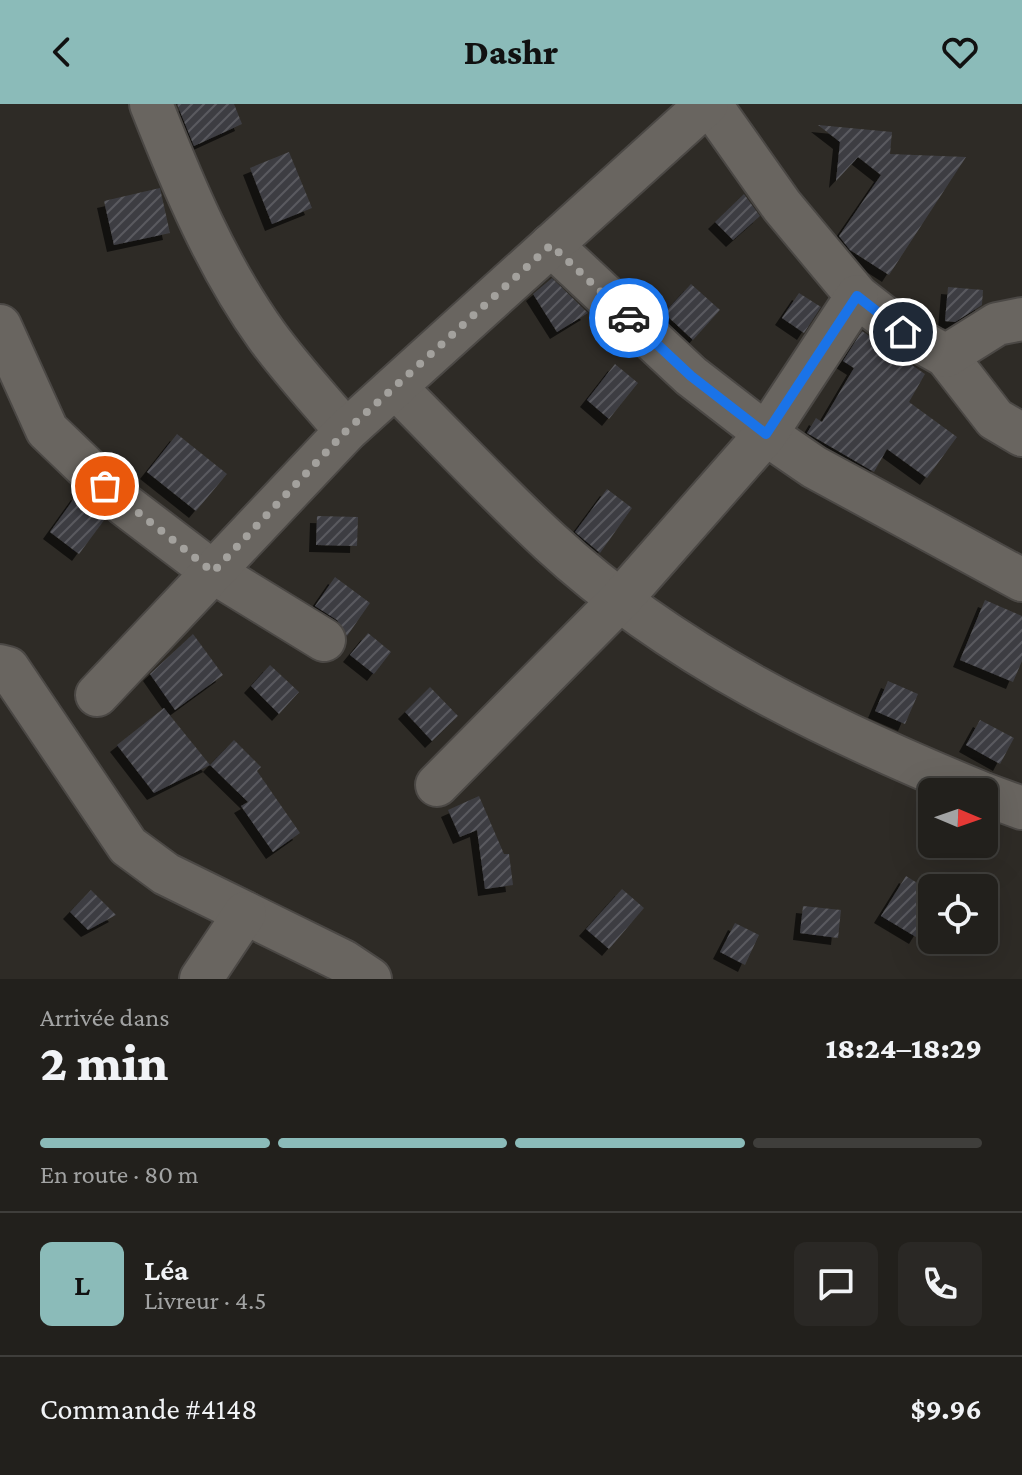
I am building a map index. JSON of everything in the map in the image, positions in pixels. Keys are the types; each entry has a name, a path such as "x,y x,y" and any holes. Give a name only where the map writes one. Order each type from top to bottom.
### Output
{"street":[{"path":"151,104 180,179 220,262 267,336 346,431"},
{"path":"97,695 346,431 708,104 782,206 857,296 903,332 946,356 995,419 1022,435"},
{"path":"551,245 691,376 766,434 814,467 1022,580"},
{"path":"437,785 621,599 766,434 857,296"},
{"path":"946,356 997,324 1022,319"},
{"path":"0,326 47,430 125,505 213,572 324,640"},
{"path":"395,387 551,543 621,599 723,671 865,745 945,778"},
{"path":"3,670 128,846 166,874 343,961 370,979"},
{"path":"998,799 1022,808"},
{"path":"201,979 245,913"}],"building":[{"path":"177,104 234,104 242,124 194,146"},
{"path":"818,125 892,132 890,154 966,157 889,275 850,250 839,236 881,175 858,157 836,181 840,142"},
{"path":"289,152 312,208 272,224 250,168"},
{"path":"160,188 170,233 114,245 104,201"},
{"path":"744,194 760,216 733,240 715,222"},
{"path":"552,278 588,313 557,332 533,294"},
{"path":"691,284 720,310 693,340 664,313"},
{"path":"948,287 983,290 982,305 955,322 945,321"},
{"path":"799,293 821,307 804,333 782,318"},
{"path":"862,331 925,374 909,402 957,437 927,478 887,449 874,472 807,433 816,418 822,422 854,368 843,361"},
{"path":"615,364 638,383 609,419 587,400"},
{"path":"177,434 227,474 196,511 147,472"},
{"path":"607,489 632,508 600,553 575,532"},
{"path":"78,493 105,519 79,554 50,532"},
{"path":"317,516 358,517 357,546 316,545"},
{"path":"335,577 370,603 347,636 337,620 315,606"},
{"path":"985,600 1022,616 1022,661 1013,682 960,660"},
{"path":"368,633 391,652 374,674 350,655"},
{"path":"193,634 223,675 175,710 150,674"},
{"path":"270,665 299,692 279,714 251,686"},
{"path":"888,681 918,694 905,724 875,711"},
{"path":"430,687 458,716 432,741 405,712"},
{"path":"164,708 210,765 154,793 117,745"},
{"path":"980,720 1014,738 1000,764 966,745"},
{"path":"234,740 261,767 257,771 300,833 273,852 241,806 248,802 210,765"},
{"path":"479,796 504,854 509,854 513,885 485,889 477,830 460,837 448,810"},
{"path":"906,876 918,883 916,937 881,916"},
{"path":"622,889 644,908 609,949 586,929"},
{"path":"91,890 116,915 88,930 70,912"},
{"path":"803,906 841,910 838,938 800,933"},
{"path":"735,923 759,935 745,965 720,952"}],"way so far":[{"path":"105,486 125,505 213,572 346,431 551,245 629,318"}],"route":[{"path":"629,318 691,376 766,434 857,296 903,332"}]}
